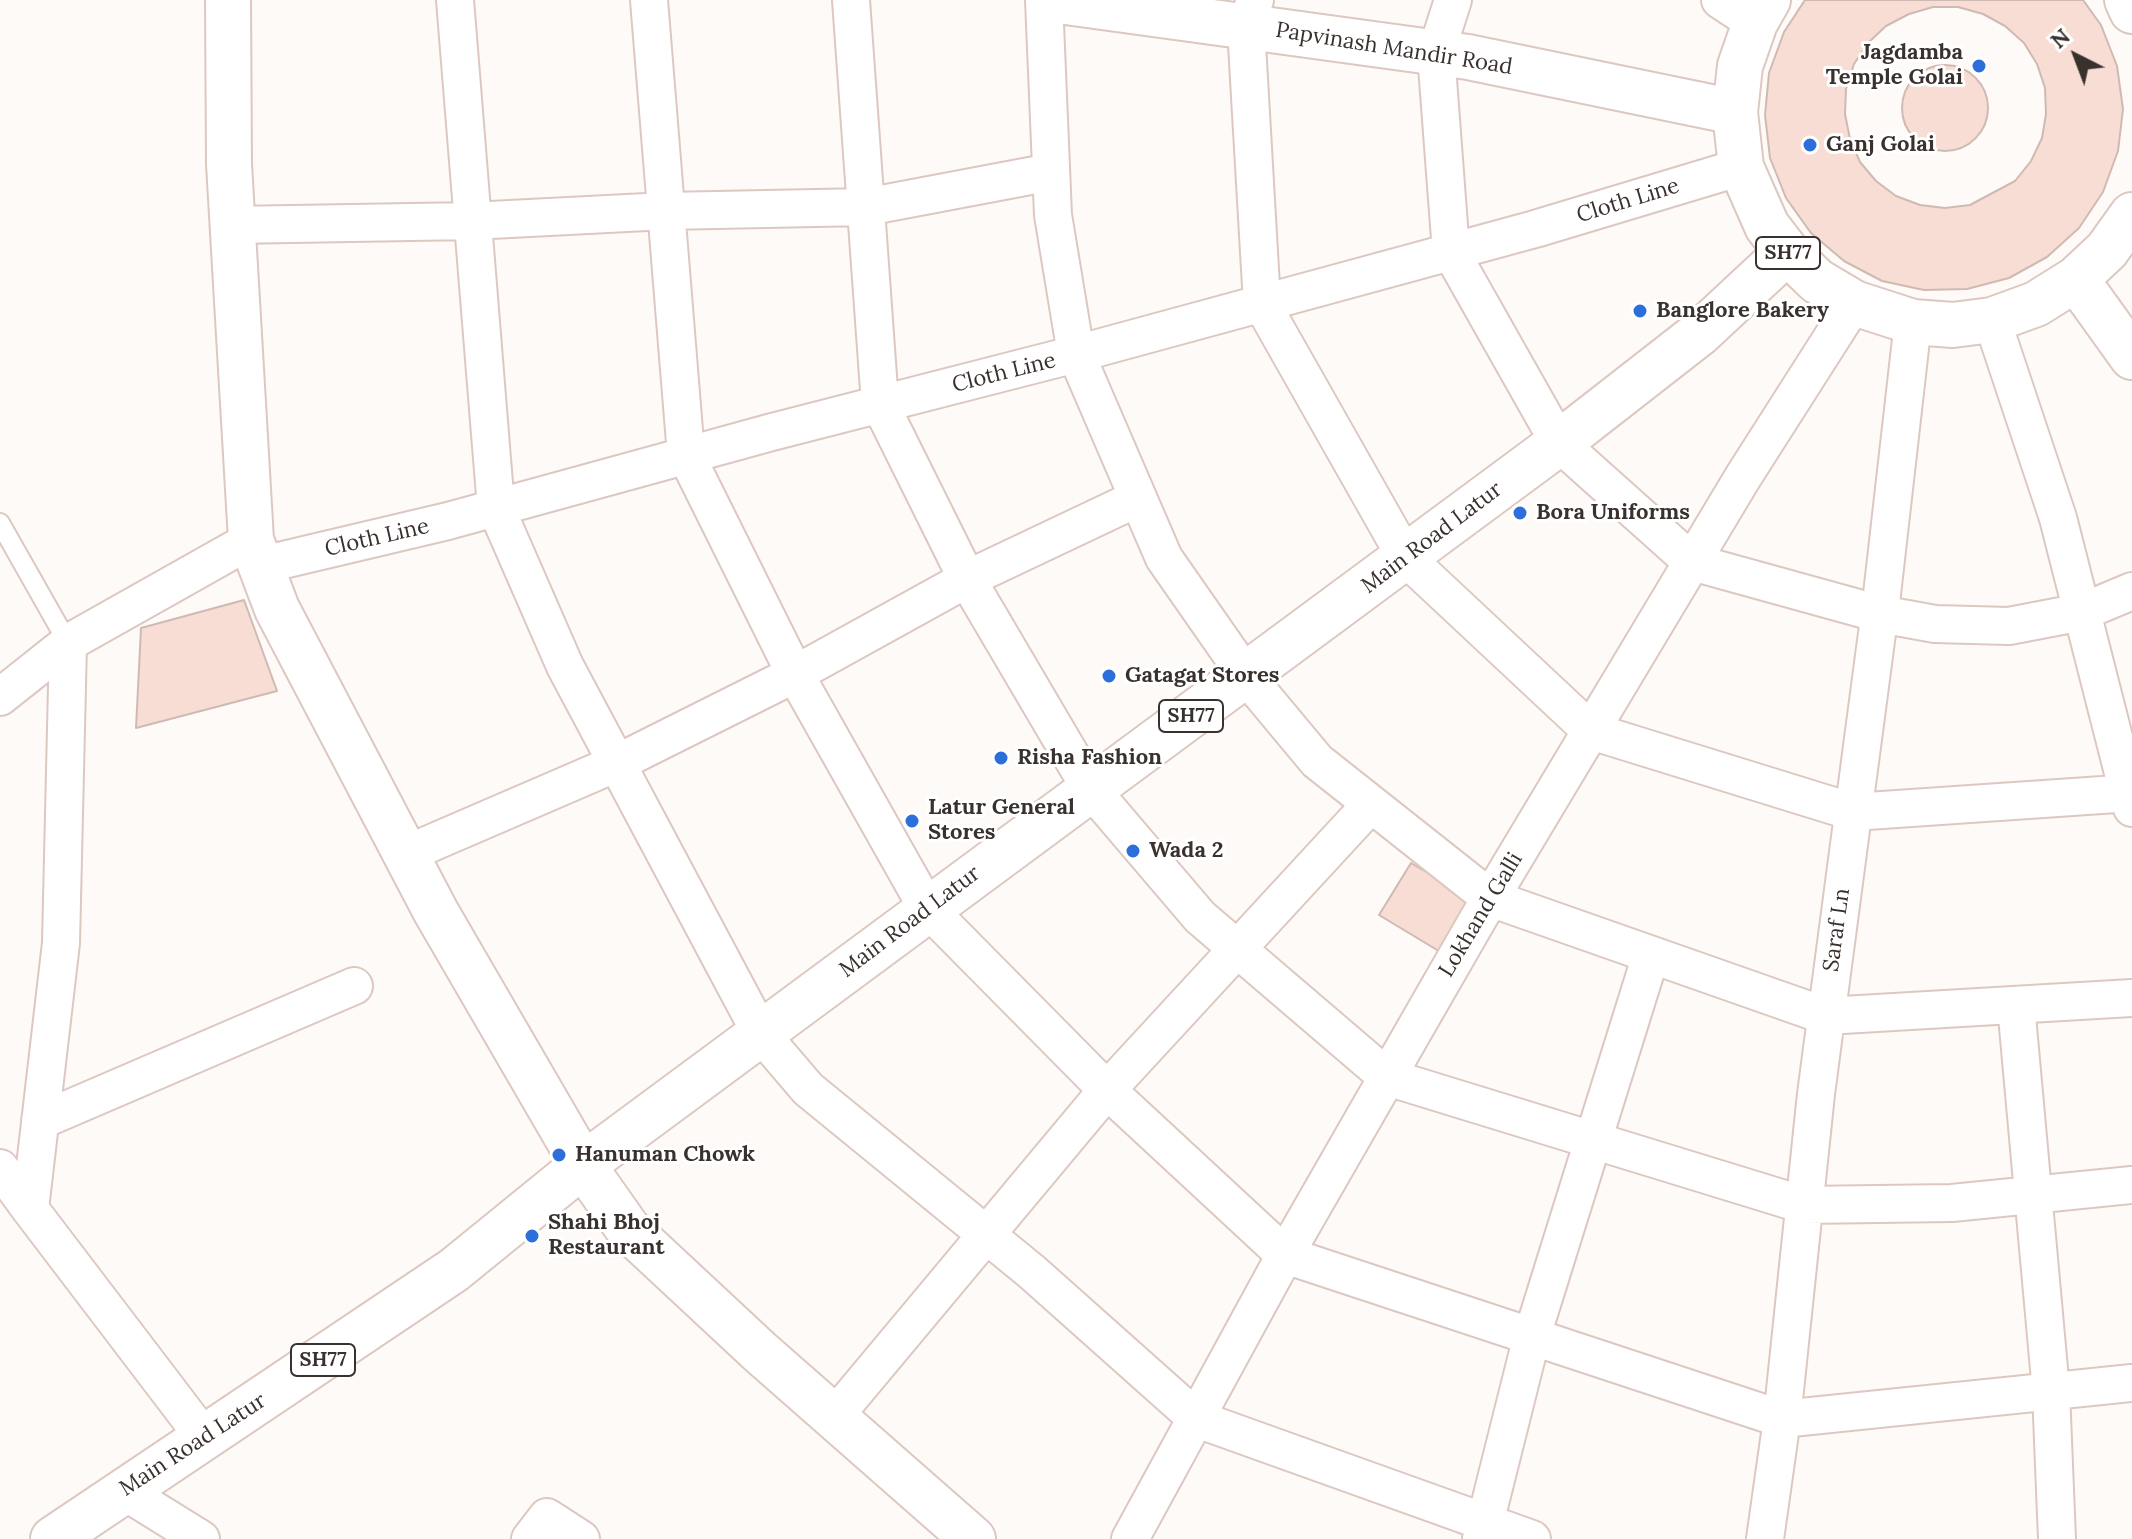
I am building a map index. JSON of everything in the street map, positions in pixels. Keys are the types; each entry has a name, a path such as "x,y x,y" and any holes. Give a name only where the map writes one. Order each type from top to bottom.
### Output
{"main road":[{"path":"228,0 232,225 257,552 277,609 406,854 583,1165 628,1229 973,1539"},
{"name":"Papvinash Mandir Road","path":"1051,0 1250,13 1735,112"},
{"path":"2127,0 2132,11"},
{"name":"SH77","path":"1748,8 1735,112 1741,167 1767,226 1787,252 1817,281 1854,303 1913,322 1953,325 1992,320 2036,304 2076,279 2107,250 2132,215"},
{"name":"Main Road Latur","path":"53,1539 122,1490 206,1440 454,1270 583,1165 1090,788 1247,677 1559,443 1700,333 1787,252"},
{"path":"2076,279 2132,357"}],"street":[{"path":"455,0 496,508 565,666 761,1034 808,1089 988,1236 1197,1419 1484,1531 1532,1539"},
{"path":"649,0 686,455 795,674 927,908 1107,1090 1285,1255 1782,1419 2132,1383"},
{"path":"851,0 880,404 967,579 1090,788 1200,917 1387,1077 1804,1205 1952,1203 2132,1185"},
{"path":"1044,0 1053,215 1076,354 1164,558 1247,677 1317,761 1490,898 1826,1016 2132,998"},
{"path":"1453,0 1436,53 1451,252 1559,443 1692,562 1880,614 1935,624 2009,626 2082,612 2132,591"},
{"path":"1250,13 1262,304 1406,558 1591,731 1853,812 2131,798 2058,518 1992,320"},
{"name":"Cloth Line","path":"0,697 68,643 257,552 496,508 1262,304 1741,167"},
{"path":"232,225 471,221 666,211 866,207 1051,172"},
{"name":"Lokhand Galli","path":"1130,1539 1285,1255 1490,898 1692,562 1854,303"},
{"name":"Saraf Ln","path":"1765,1539 1782,1419 1826,1016 1880,614 1913,322"},
{"path":"406,854 617,763 795,674 967,579 1138,498"},
{"path":"30,1209 61,943 68,643"},
{"path":"834,1417 1107,1090 1371,804"},
{"path":"1484,1531 1532,1336 1651,955"},
{"path":"40,1121 354,986"},
{"path":"2016,1005 2051,1391 2057,1539"},
{"path":"0,1168 206,1440"},
{"path":"122,1490 201,1539"},
{"path":"530,1539 547,1517 581,1539"}],"lane":[{"path":"0,523 68,643"}],"building":[{"name":"Ganj Golai","path":"1805,0 2083,0 2101,25 2117,66 2123,109 2118,151 2103,192 2079,228 2047,257 2009,278 1967,289 1924,290 1882,281 1844,261 1811,233 1786,198 1770,158 1765,115 1769,73 1784,32","holes":["1933,7 1958,7 1983,14 2005,26 2024,43 2037,64 2045,88 2046,114 2042,138 2031,161 2015,181 1970,205 1945,208 1920,205 1896,196 1876,181 1860,162 1850,139 1845,114 1846,89 1854,64 1868,43 1886,26 1909,14"]},
{"path":"1945,65 1962,68 1976,77 1985,91 1988,108 1985,125 1976,139 1962,148 1945,151 1928,148 1914,139 1905,125 1902,108 1905,91 1914,77 1928,68"},
{"path":"244,600 277,691 136,728 141,628"},
{"path":"1411,863 1479,903 1447,956 1379,915"}],"place":[{"name":"Jagdamba Temple Golai","path":"1979,66"},
{"name":"Ganj Golai","path":"1810,145"},
{"name":"Banglore Bakery","path":"1640,311"},
{"name":"Bora Uniforms","path":"1520,513"},
{"name":"Gatagat Stores","path":"1109,676"},
{"name":"Risha Fashion","path":"1001,758"},
{"name":"Latur General Stores","path":"912,821"},
{"name":"Wada 2","path":"1133,851"},
{"name":"Hanuman Chowk","path":"559,1155"},
{"name":"Shahi Bhoj Restaurant","path":"532,1236"}]}
